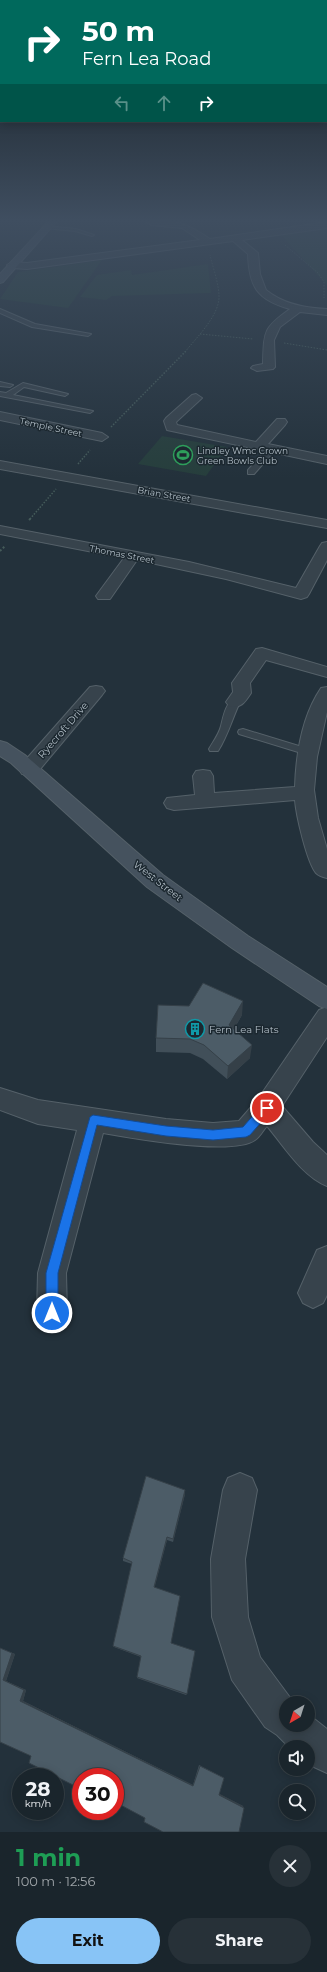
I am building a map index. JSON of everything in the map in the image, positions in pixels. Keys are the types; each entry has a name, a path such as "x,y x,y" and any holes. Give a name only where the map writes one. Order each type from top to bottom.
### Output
{"street":[{"path":"269,367 269,341 275,325 299,308 326,312"},
{"path":"256,368 282,368"},
{"path":"196,398 170,421 171,427 327,460"},
{"name":"Temple Street","path":"0,416 102,437"},
{"path":"259,446 281,422"},
{"name":"Brian Street","path":"0,465 327,524"},
{"name":"Thomas Street","path":"0,530 243,579 301,594 327,546"},
{"path":"104,596 133,556"},
{"path":"235,702 242,693 241,683 262,653 327,672"},
{"name":"Ryecroft Drive","path":"29,769 96,691"},
{"path":"327,692 318,706 320,733 308,752 304,766 303,793 309,828 324,867 327,870"},
{"name":"West Street","path":"0,747 29,769 156,881 240,942 327,999"},
{"path":"202,776 205,800"},
{"path":"174,803 303,793"},
{"path":"0,1099 38,1112 166,1131 213,1135 246,1132 267,1108 323,1030"},
{"path":"267,1108 304,1151 327,1174"},
{"path":"52,1313 52,1273 93,1120"},
{"path":"314,1293 327,1260"},
{"path":"240,1490 228,1559 230,1617 245,1667 279,1715"},
{"path":"300,1732 327,1754"}],"lane":[{"path":"0,311 34,326 88,334"},
{"path":"0,384 10,385"},
{"path":"8,395 23,385 65,394"},
{"path":"0,394 90,411"},
{"path":"251,472 273,448"},
{"path":"214,748 226,727 227,719 235,702"},
{"path":"242,732 308,752"}],"path":[{"path":"17,534 102,437 180,358 210,321 217,307"},
{"path":"200,334 269,341 327,350"}],"green space":[{"name":"Lindley Wmc Crown Green Bowls Club","path":"162,436 227,447 206,476 138,464"}],"building":[{"name":"Fern Lea Flats","path":"203,983 243,1001 229,1025 252,1045 228,1066 204,1045 190,1039 156,1038 158,1005 189,1006"},
{"path":"146,1476 185,1490 173,1539 167,1537 154,1587 180,1596 171,1643 195,1651 187,1694 137,1677 141,1656 113,1646 132,1562 123,1558"},
{"path":"0,1648 12,1653 3,1680 24,1690 20,1701 193,1786 200,1766 224,1778 219,1795 244,1808 239,1832 163,1832 144,1822 145,1818 124,1807 124,1768 72,1768 72,1784 64,1780 64,1768 39,1768 29,1763 31,1756 0,1742"}],"place":[{"name":"Lindley Wmc Crown Green Bowls Club","path":"183,455"},
{"name":"Fern Lea Flats","path":"195,1029"}],"route":[{"path":"52,1313 52,1273 93,1120 166,1131 213,1135 246,1132 267,1108"}]}
